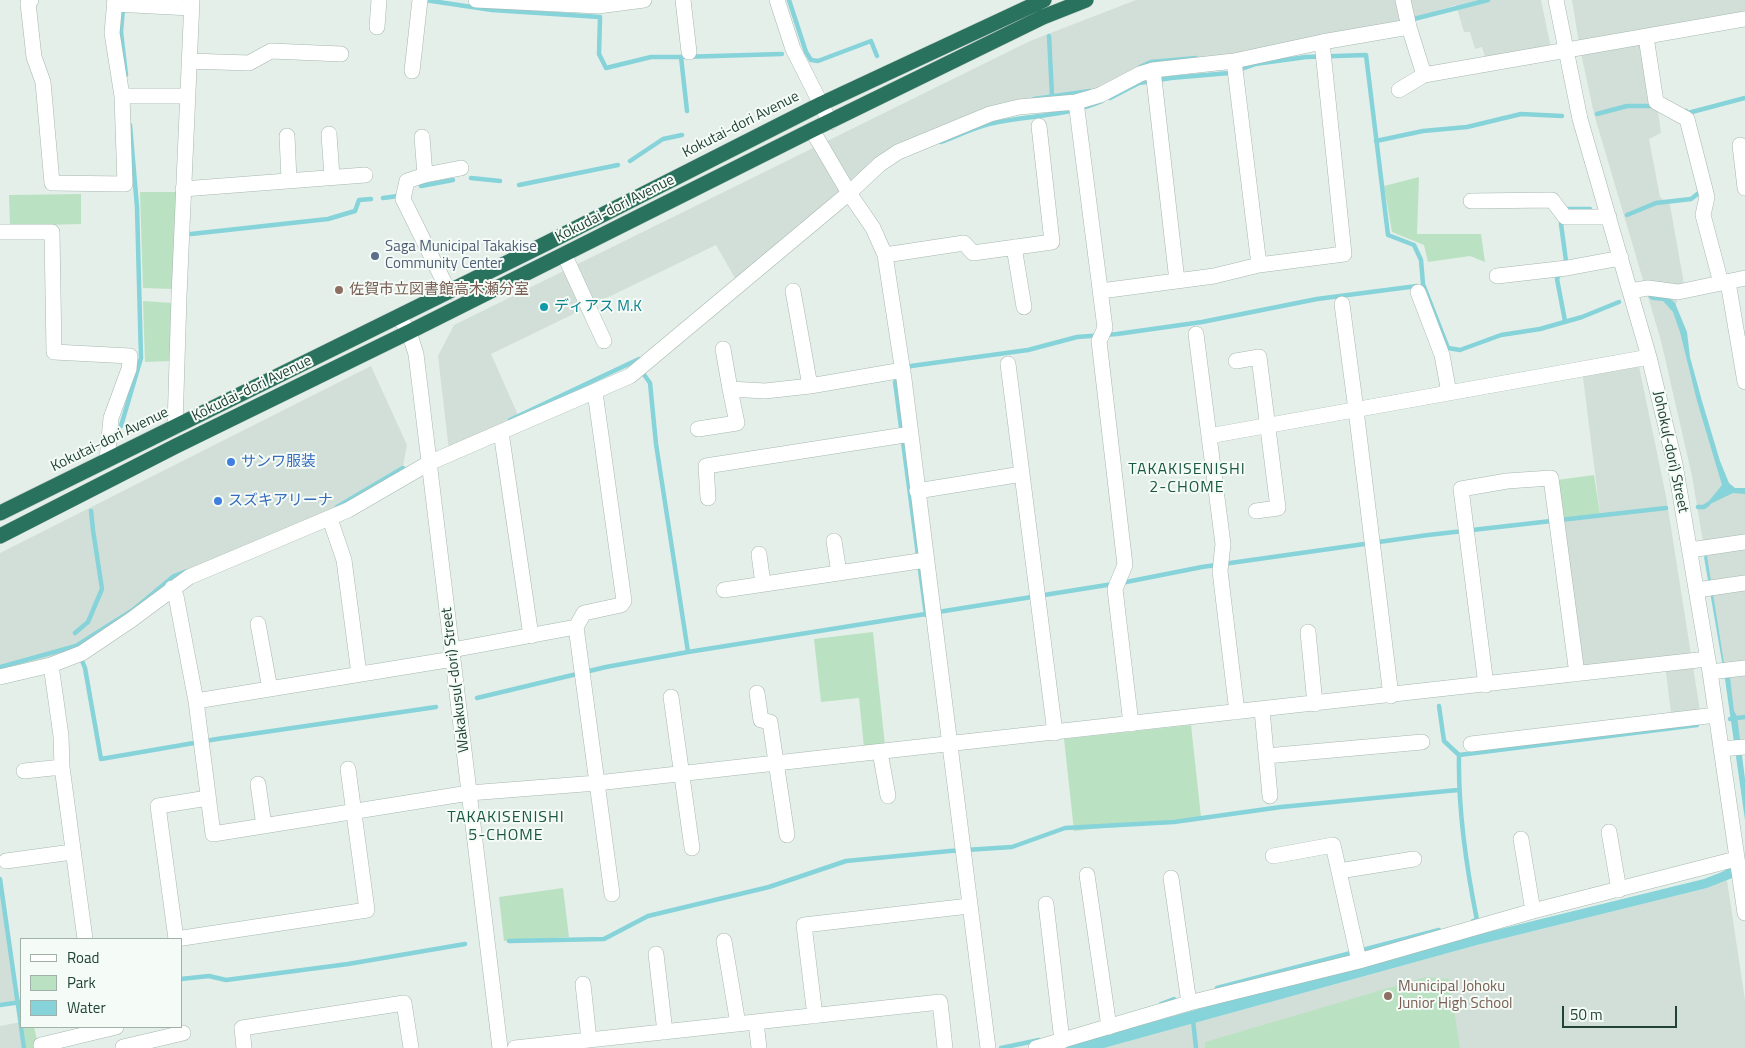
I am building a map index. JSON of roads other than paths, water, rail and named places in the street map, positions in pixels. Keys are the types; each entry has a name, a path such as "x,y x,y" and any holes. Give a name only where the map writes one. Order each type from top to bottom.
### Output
{"highway":[{"name":"Kokutai-dori Avenue","path":"0,513 449,292 821,104 1044,0"},
{"name":"Kokudai-dori Avenue","path":"0,536 176,446 409,332 812,130 1043,17 1086,0"}],"street":[{"path":"32,0 28,3 34,57 43,82 52,183 126,184 128,96 112,33 119,3 192,4 183,188 175,427"},
{"path":"377,27 379,0"},
{"path":"476,0 598,6 644,0"},
{"path":"683,0 689,52"},
{"path":"777,0 793,49 830,122"},
{"path":"1403,0 1424,75"},
{"name":"Johoku(-dori) Street","path":"1556,0 1580,119 1649,357 1675,464 1690,550 1706,589 1723,668 1716,715 1732,748 1736,859 1745,913"},
{"path":"412,71 420,2"},
{"path":"1399,90 1424,75 1745,19"},
{"path":"0,677 51,665 79,654 131,620 189,576 348,510 429,463 630,376 846,187 898,152 990,114 1019,107 1077,108 1140,74 1154,78 1323,52 1408,21"},
{"path":"1646,37 1656,102 1688,119 1707,196 1703,215 1725,282 1745,382"},
{"path":"189,62 249,63 272,51 340,54"},
{"path":"1100,291 1214,276 1259,265 1344,254 1323,52"},
{"path":"1235,67 1259,265"},
{"path":"1154,78 1177,281"},
{"path":"128,96 188,96"},
{"path":"1077,108 1100,291 1102,335 1125,565 1117,583 1131,724"},
{"path":"885,255 964,243 973,253 1052,242 1040,126"},
{"path":"812,130 873,228 885,255 903,374 905,435 917,490 921,560 933,614 988,1048"},
{"path":"329,134 332,177"},
{"path":"287,136 289,180"},
{"path":"422,137 425,174"},
{"path":"1740,145 1745,188"},
{"path":"449,292 403,199 406,180 425,174 460,168"},
{"path":"183,188 364,175"},
{"path":"1472,201 1552,200 1562,214 1609,217"},
{"path":"0,232 52,232 54,352 130,356 129,369 111,418 107,460"},
{"path":"1014,248 1024,306"},
{"path":"564,254 604,341"},
{"path":"1497,276 1562,269 1621,258"},
{"path":"1630,291 1648,288 1678,292 1745,278"},
{"path":"793,291 810,386"},
{"path":"1418,292 1442,355 1449,393"},
{"path":"1342,304 1391,696"},
{"name":"Wakakusu(-dori) Street","path":"399,316 409,332 416,354 500,1048"},
{"path":"1196,334 1223,544 1221,566 1237,712"},
{"path":"698,429 737,422 723,349"},
{"path":"1209,436 1649,357"},
{"path":"1236,361 1259,358 1278,508 1256,511"},
{"path":"1008,364 1054,733"},
{"path":"730,389 765,391 903,374"},
{"path":"595,392 624,600 621,605 584,613 576,627 612,894"},
{"path":"501,432 531,636"},
{"path":"708,498 706,466 905,435"},
{"path":"917,490 1022,474"},
{"path":"1486,685 1461,490 1507,481 1551,478 1577,674"},
{"path":"330,518 344,560 359,674"},
{"path":"834,541 838,573"},
{"path":"1690,550 1745,542"},
{"path":"759,554 763,584"},
{"path":"724,590 921,560"},
{"path":"1706,589 1745,583"},
{"path":"172,588 176,596 196,701 213,834 469,793 681,774 1577,674 1723,668"},
{"path":"258,624 270,689"},
{"path":"196,701 359,674 576,627"},
{"path":"1308,632 1315,704"},
{"path":"51,665 61,736 62,767 72,852 85,938"},
{"path":"757,693 761,720 770,722 786,835"},
{"path":"671,697 692,848"},
{"path":"1262,710 1270,796"},
{"path":"1471,744 1716,715"},
{"path":"1266,756 1422,742"},
{"path":"880,752 888,796"},
{"path":"24,771 62,767"},
{"path":"182,938 367,910 348,769"},
{"path":"258,784 264,826"},
{"path":"176,938 158,806 208,798"},
{"path":"1609,832 1619,890"},
{"path":"1521,839 1533,911"},
{"path":"1272,856 1333,844 1359,961"},
{"path":"6,860 72,852"},
{"path":"1339,871 1414,859"},
{"path":"1036,1048 1189,1003 1359,961 1533,911 1736,859"},
{"path":"1087,874 1109,1027"},
{"path":"1171,878 1189,1003"},
{"path":"1046,904 1062,1041"},
{"path":"815,1016 804,925 969,906"},
{"path":"724,941 738,1024"},
{"path":"656,954 665,1032"},
{"path":"583,984 589,1040"},
{"path":"244,1048 242,1028 404,1002 411,1048"},
{"path":"515,1048 940,1002 945,1048"},
{"path":"756,1022 759,1048"},
{"path":"41,1045 113,1028"},
{"path":"117,1028 123,1048 183,1034"}],"water":[{"path":"1651,295 1666,295 1675,303 1687,332 1690,357 1720,461 1729,483 1735,488 1745,488 1745,494 1733,493 1704,507 1722,485 1673,312 1663,301 1652,300 1648,297"},
{"path":"1705,556 1707,556 1724,663 1730,677 1734,711 1737,716 1745,779 1745,820 1725,679"},
{"path":"1745,859 1745,873 1707,888 1477,945 1104,1048 1058,1048 1328,973 1704,879 1722,872"}],"waterway":[{"path":"425,0 492,10 600,17 599,54 606,68 651,57 782,54"},
{"path":"789,0 806,52 811,60 818,61 871,41 877,56"},
{"path":"1410,20 1488,0"},
{"path":"123,8 121,32 126,75"},
{"path":"1049,36 1052,95"},
{"path":"1110,98 1139,83 1229,73 1255,64 1306,57 1366,55 1388,235 1414,245 1421,260 1423,284 1448,348 1460,350 1501,335 1540,329 1582,317 1619,302"},
{"path":"681,57 687,111"},
{"path":"1140,67 1151,62 1196,58"},
{"path":"1034,99 1090,91"},
{"path":"1686,111 1688,113 1745,98"},
{"path":"941,142 989,124 1060,113 1102,101"},
{"path":"1597,114 1627,106 1649,106"},
{"path":"1376,141 1423,131 1467,127 1521,114 1562,116"},
{"path":"121,426 141,358 137,207 130,125"},
{"path":"630,161 663,139 682,135"},
{"path":"519,185 618,165"},
{"path":"471,178 500,181"},
{"path":"421,186 453,180"},
{"path":"1627,215 1656,203 1691,199 1700,192 1699,189"},
{"path":"383,198 398,196"},
{"path":"191,234 328,219 355,211 359,200 371,199"},
{"path":"1564,211 1565,209 1590,209"},
{"path":"1562,218 1565,264"},
{"path":"1561,271 1557,279 1565,321"},
{"path":"906,370 911,366 1028,350 1077,337 1117,334 1202,322 1317,299 1417,286"},
{"path":"510,420 639,359"},
{"path":"640,369 650,383 656,444 688,652"},
{"path":"901,376 895,382 926,615"},
{"path":"337,507 403,468"},
{"path":"1698,507 1704,507 1708,504"},
{"path":"1121,583 1202,567 1428,535 1666,508"},
{"path":"75,633 88,622 102,589 91,511"},
{"path":"0,667 76,646 133,610 174,576 187,571"},
{"path":"477,698 606,667 688,652 1113,584"},
{"path":"76,646 85,668 101,759 217,739 436,707"},
{"path":"1439,706 1444,741 1459,755 1464,838 1477,920 1473,921"},
{"path":"1730,719 1745,717"},
{"path":"1459,755 1697,725"},
{"path":"509,941 604,939 648,916 769,887 846,861 1012,847 1065,828 1174,822 1281,807 1458,790"},
{"path":"0,879 20,1019"},
{"path":"1217,988 1439,930"},
{"path":"182,979 209,976 226,980 348,964 465,944"},
{"path":"1161,1004 1174,999"},
{"path":"0,1005 20,1002"},
{"path":"1193,1020 1196,1048"},
{"path":"21,1028 24,1048"},
{"path":"1001,1048 1039,1040"}],"place":[{"name":"Saga Municipal Takakise Community Center","path":"375,256"},
{"name":"佐賀市立図書館高木瀬分室","path":"339,290"},
{"name":"ディアス M.K","path":"544,307"},
{"name":"サンワ服装","path":"231,462"},
{"name":"スズキアリーナ","path":"218,501"},
{"name":"Municipal Johoku Junior High School","path":"1388,996"}],"district":[{"name":"TAKAKISENISHI 2-CHOME","path":"1187,479"},
{"name":"TAKAKISENISHI 5-CHOME","path":"506,827"}]}
